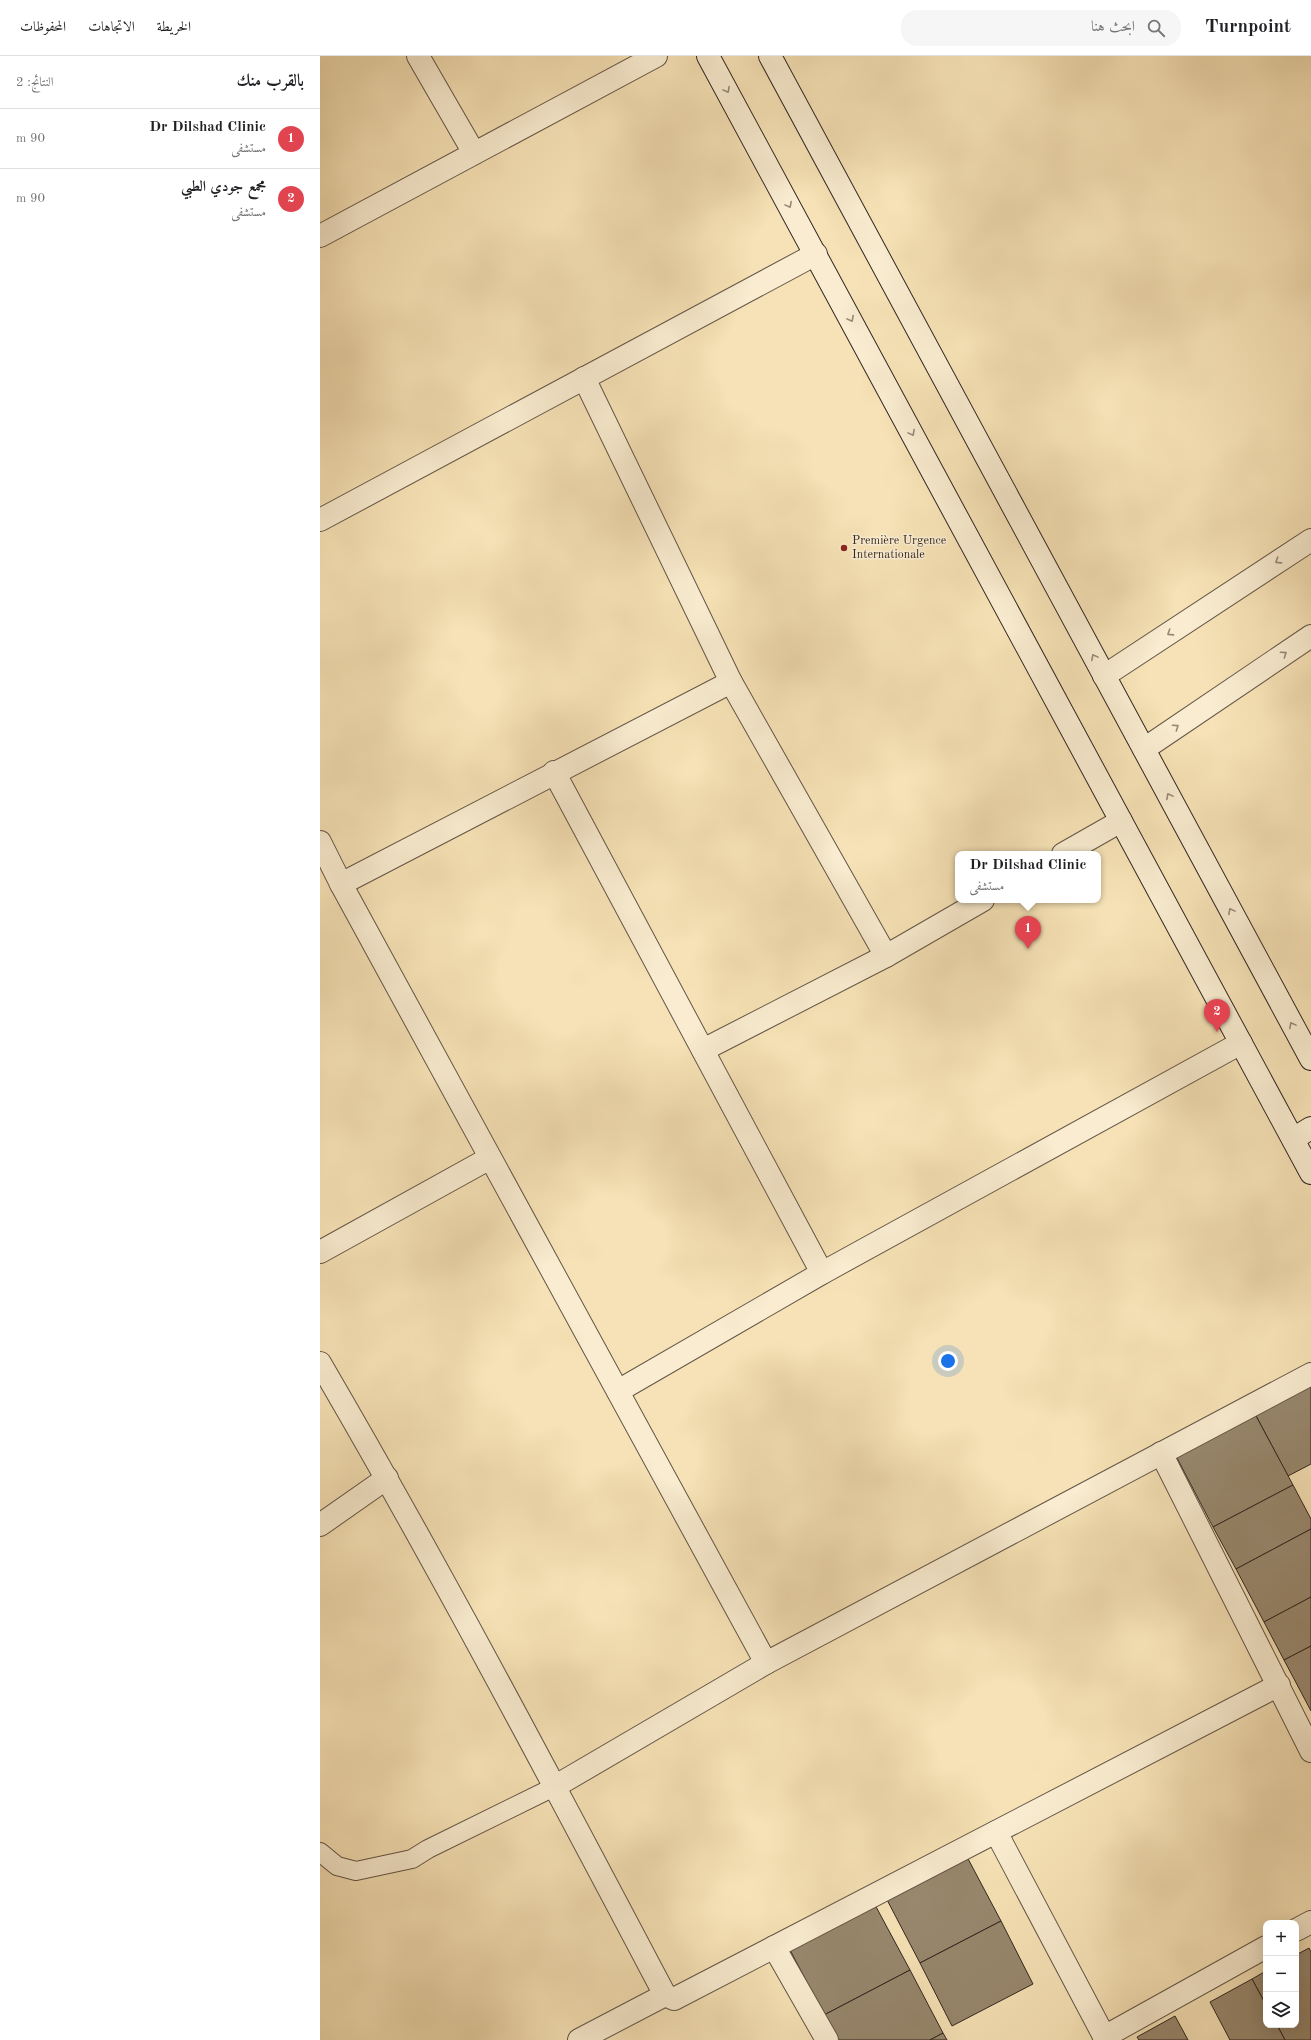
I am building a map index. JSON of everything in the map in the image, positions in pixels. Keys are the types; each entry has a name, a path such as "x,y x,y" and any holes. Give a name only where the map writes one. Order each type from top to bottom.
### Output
{"street":[{"path":"418,56 474,154"},
{"path":"320,236 656,56"},
{"path":"708,56 1241,1042 1302,1134 1311,1173"},
{"path":"770,56 1311,1059"},
{"path":"320,520 816,254"},
{"path":"584,378 731,682 886,956"},
{"path":"1104,676 1311,540"},
{"path":"1144,749 1311,636"},
{"path":"341,884 554,772 731,682"},
{"path":"554,772 822,1273"},
{"path":"1068,851 1121,821"},
{"path":"320,842 341,884 766,1663"},
{"path":"703,1050 886,956 978,903"},
{"path":"618,1391 822,1273 1241,1042"},
{"path":"320,1252 490,1158"},
{"path":"320,1363 387,1478 665,1996 674,1999 1279,1685"},
{"path":"554,1787 766,1663 1311,1374"},
{"path":"1161,1454 1311,1751"},
{"path":"320,1526 387,1478"},
{"path":"996,1832 1105,2038 1263,1949"},
{"path":"1299,1928 1311,1922"},
{"path":"774,1947 827,2040"},
{"path":"579,2040 665,1996"}],"lane":[{"path":"320,1852 337,1866 356,1871 412,1859 428,1849 554,1787"}],"building":[{"path":"1311,1384 1311,1464 1288,1476 1255,1414"},
{"path":"1255,1414 1293,1485 1213,1527 1176,1456"},
{"path":"1293,1485 1311,1519 1311,1529 1236,1569 1213,1527"},
{"path":"1311,1529 1311,1597 1264,1622 1236,1569"},
{"path":"1311,1597 1311,1646 1284,1660 1264,1622"},
{"path":"1311,1646 1311,1711 1284,1660"},
{"path":"966,1855 1001,1921 920,1963 885,1896"},
{"path":"874,1903 910,1970 824,2015 789,1948"},
{"path":"1001,1921 1033,1984 952,2026 920,1963"},
{"path":"1309,1948 1311,1952 1311,2040 1285,2040 1279,2028 1299,2028 1299,1953"},
{"path":"910,1970 943,2033 930,2040 838,2040 824,2015"},
{"path":"1263,1973 1263,1999 1252,1979"},
{"path":"1252,1979 1263,1999 1263,2028 1279,2028 1285,2040 1230,2040 1210,2002"},
{"path":"1175,2016 1188,2040 1139,2040 1137,2037"},
{"path":"943,2033 947,2040 930,2040"}],"place":[{"name":"Première Urgence Internationale","path":"844,548"},
{"name":"Dr Dilshad Clinic","path":"1028,949"},
{"name":"مجمع جودي الطبي","path":"1217,1032"}]}
